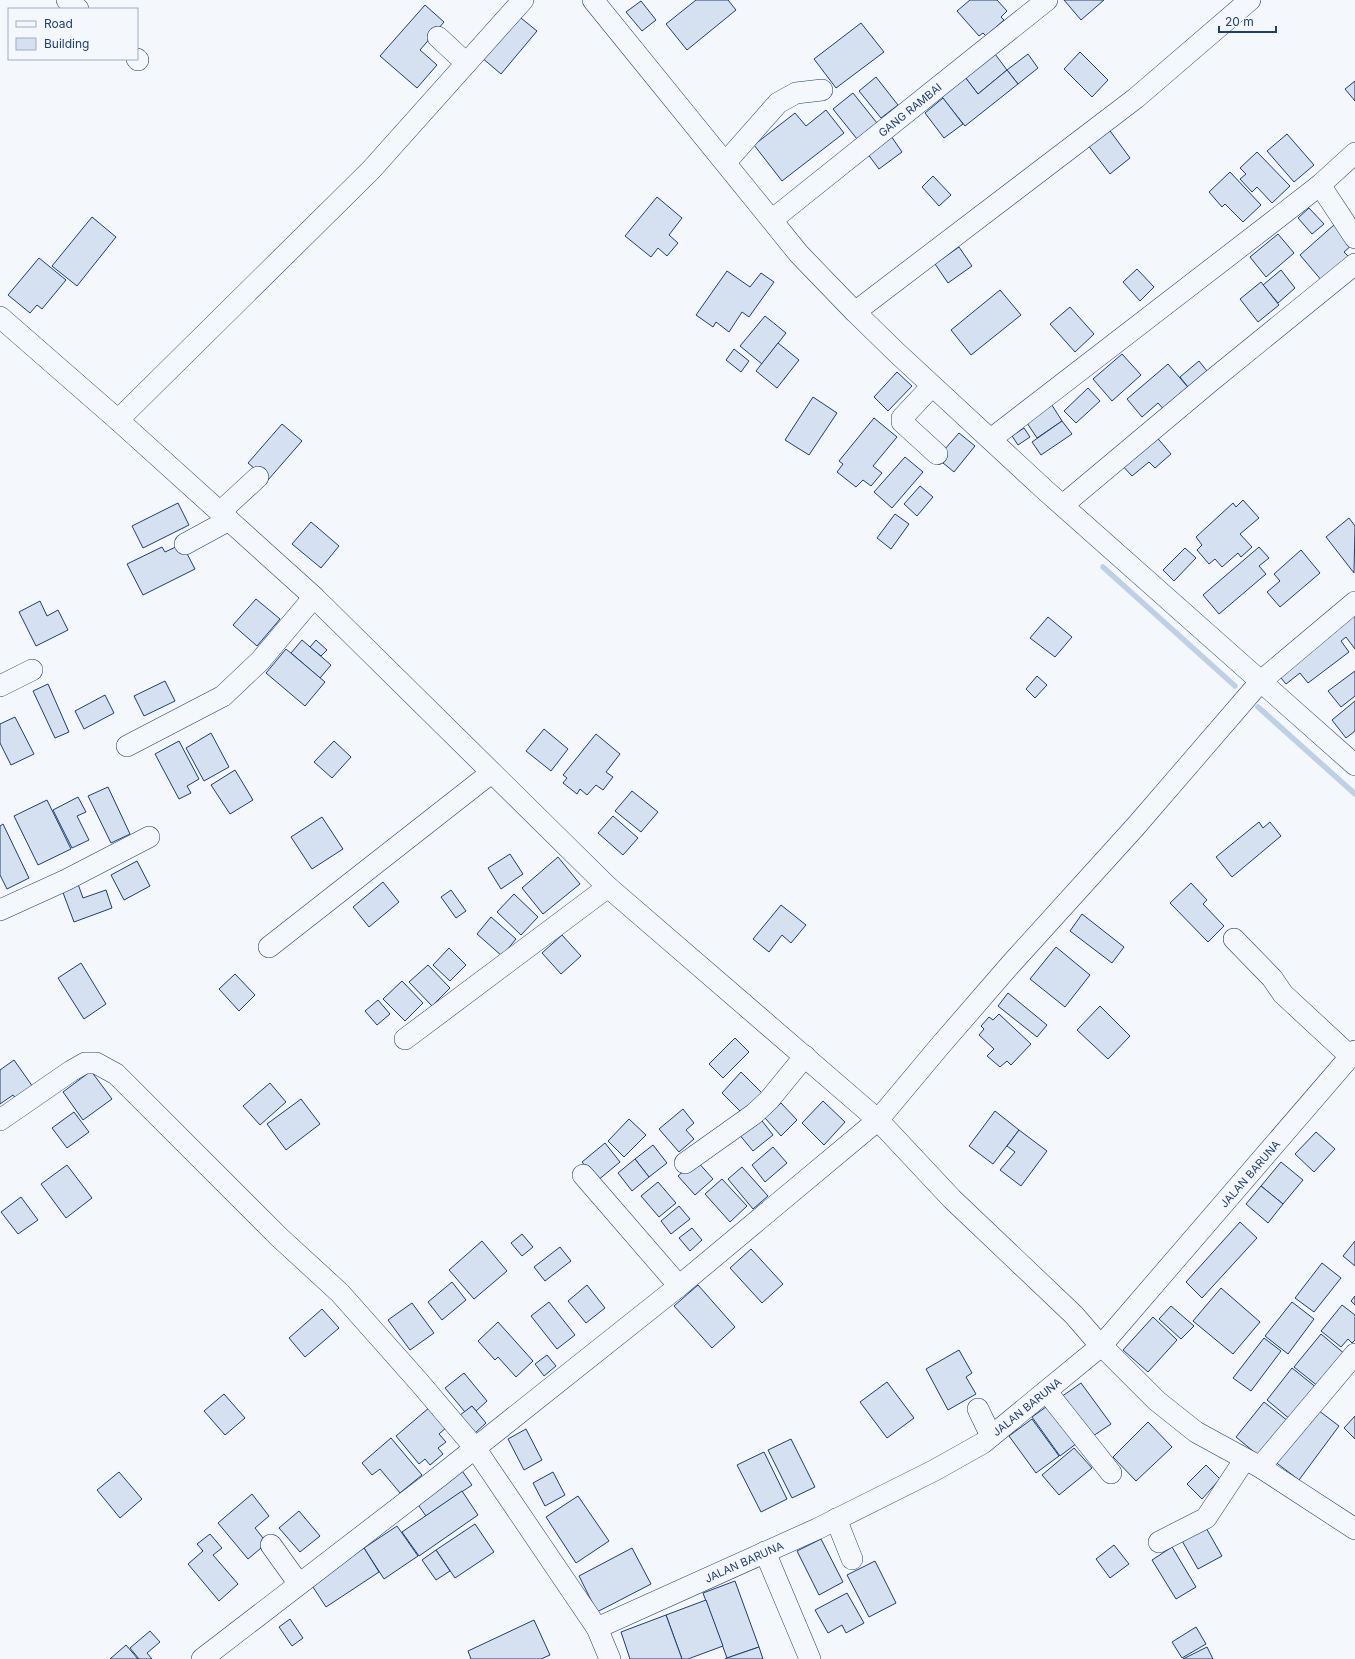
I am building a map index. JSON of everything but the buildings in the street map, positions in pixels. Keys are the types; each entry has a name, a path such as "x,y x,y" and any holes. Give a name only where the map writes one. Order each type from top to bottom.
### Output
{"street":[{"path":"67,0 77,8"},
{"path":"118,420 371,170 523,0"},
{"path":"593,0 773,219 799,254 854,312 1062,505 1355,765"},
{"name":"GANG RAMBAI","path":"773,219 1047,0"},
{"path":"854,312 1136,98 1250,0"},
{"path":"438,37 466,63"},
{"path":"726,162 778,103 796,93 822,90"},
{"path":"991,439 1320,185 1355,153"},
{"path":"1320,185 1355,238"},
{"path":"1062,505 1355,264"},
{"path":"0,317 118,420 314,596 491,773 608,887 878,1120 952,1199 1074,1316 1101,1346 1157,1401 1196,1432 1252,1463 1355,1529"},
{"path":"932,386 902,418 902,422 936,454"},
{"path":"185,544 225,516 258,478"},
{"path":"127,746 222,696 260,661 314,596"},
{"path":"202,1659 475,1448 679,1286 878,1120 1010,965 1136,826 1260,681 1355,602"},
{"path":"0,686 32,670"},
{"path":"268,947 491,773"},
{"path":"0,910 66,880 149,837"},
{"path":"405,1039 608,887"},
{"path":"1234,939 1272,978 1283,994 1353,1054"},
{"name":"JALAN BARUNA","path":"597,1628 836,1519 962,1456 991,1436 1101,1346 1353,1054"},
{"path":"685,1163 754,1114 769,1100 805,1056"},
{"path":"0,1120 85,1063 96,1063 116,1074 279,1238 340,1293 475,1448 597,1628 610,1659"},
{"path":"583,1175 679,1286"},
{"path":"1159,1542 1206,1518 1252,1463 1355,1354"},
{"path":"1046,1392 1111,1473"},
{"path":"978,1409 991,1436"},
{"path":"836,1519 852,1559"},
{"path":"271,1545 300,1584"},
{"path":"765,1552 810,1659"}],"waterway":[{"path":"1103,567 1235,686"},
{"path":"1258,707 1355,794"}]}
